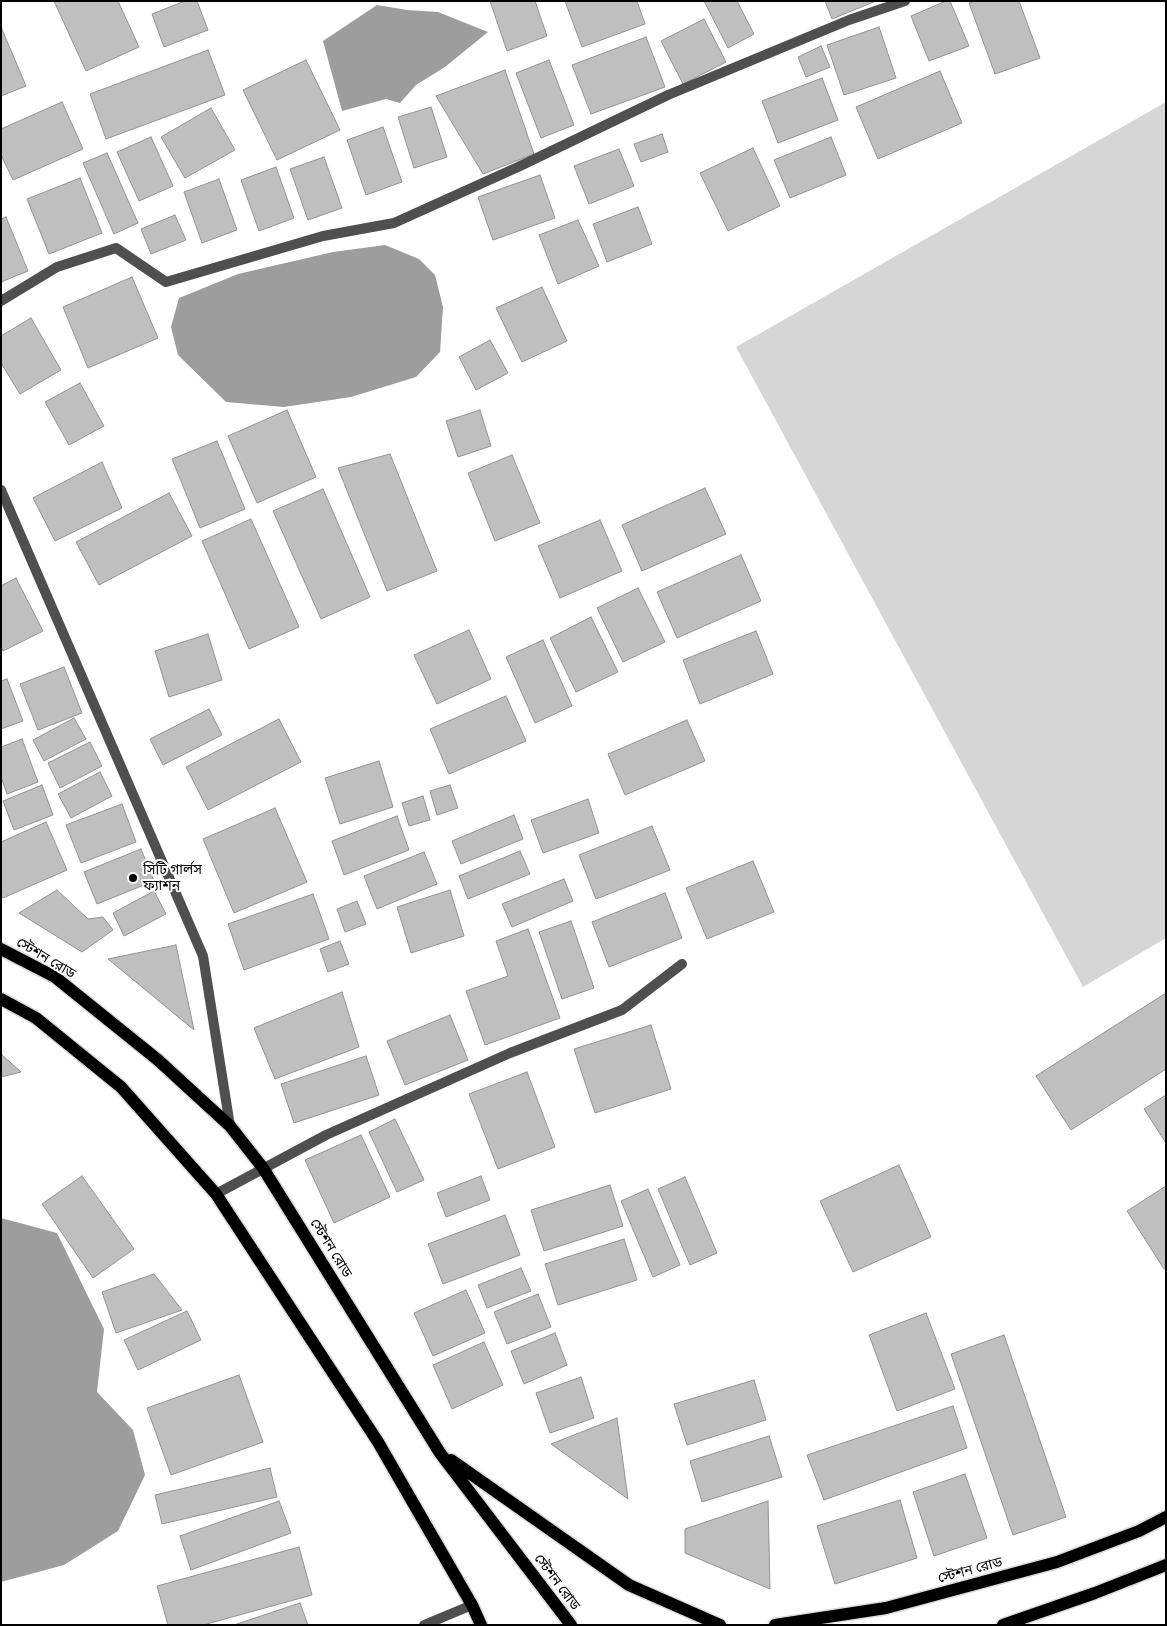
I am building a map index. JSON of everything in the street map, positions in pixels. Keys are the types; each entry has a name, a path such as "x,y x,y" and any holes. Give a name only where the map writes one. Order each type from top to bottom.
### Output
{"main road":[{"name":"স্টেশন রোড","path":"1,949 55,977 158,1060 230,1126 263,1168 440,1453 571,1625"},
{"path":"1,999 36,1018 121,1087 216,1194 378,1442 472,1605 481,1625"},
{"path":"440,1453 629,1585 720,1625"},
{"name":"স্টেশন রোড","path":"775,1625 886,1608 1029,1570 1057,1562 1139,1531 1166,1516"},
{"path":"1004,1625 1095,1593 1166,1565"}],"street":[{"path":"1,301 57,267 116,248 166,282 323,236 394,223 518,167 668,95 849,20 905,1"},
{"path":"1,490 203,956 230,1126"},
{"path":"216,1194 326,1135 510,1053 622,1010 682,964"},
{"path":"424,1625 472,1605"}],"shaded area":[{"path":"377,5 407,10 438,12 488,32 445,67 416,85 400,103 386,99 342,111 323,41"},
{"path":"1166,102 1166,938 1083,987 736,347"},
{"path":"385,245 419,259 435,275 443,307 440,352 416,377 351,397 284,407 226,402 178,355 171,327 179,298 238,274 333,252"},
{"path":"1,1218 57,1233 104,1329 97,1392 133,1430 145,1475 118,1531 64,1565 1,1582"}],"building":[{"path":"54,1 118,1 139,47 86,71"},
{"path":"185,1 197,1 208,30 164,47 152,14"},
{"path":"490,1 535,1 547,36 507,51"},
{"path":"565,1 637,1 645,24 582,47"},
{"path":"704,1 737,1 754,34 728,48"},
{"path":"825,1 876,1 832,19"},
{"path":"950,1 969,46 929,61 911,16"},
{"path":"974,1 1019,1 1040,58 995,74 969,3"},
{"path":"704,19 726,62 683,84 661,41"},
{"path":"1,27 26,86 1,96"},
{"path":"879,27 896,78 844,95 827,45"},
{"path":"646,37 665,87 591,114 572,65"},
{"path":"821,46 830,67 806,77 798,57"},
{"path":"208,50 225,95 106,139 90,94"},
{"path":"306,60 340,130 277,160 243,90"},
{"path":"549,60 574,125 541,138 516,73"},
{"path":"505,70 534,154 483,174 436,96"},
{"path":"940,71 962,123 878,159 856,107"},
{"path":"822,78 838,120 778,143 762,101"},
{"path":"62,102 83,149 13,180 1,155 1,129"},
{"path":"431,107 447,157 414,168 398,117"},
{"path":"211,108 235,150 185,178 161,137"},
{"path":"383,127 402,182 366,195 347,140"},
{"path":"662,134 668,152 641,162 634,144"},
{"path":"151,137 173,186 139,201 117,152"},
{"path":"831,137 846,175 790,198 774,160"},
{"path":"753,148 780,206 728,231 700,173"},
{"path":"619,149 634,186 589,204 574,166"},
{"path":"107,153 138,223 114,234 83,163"},
{"path":"324,157 342,208 308,220 290,169"},
{"path":"276,167 294,218 259,231 241,180"},
{"path":"540,175 555,218 493,240 478,197"},
{"path":"80,178 102,233 49,254 27,199"},
{"path":"219,179 237,230 202,243 184,192"},
{"path":"638,207 652,244 607,262 593,224"},
{"path":"175,215 186,240 151,254 141,229"},
{"path":"6,217 28,271 1,282 1,219"},
{"path":"578,220 599,266 558,284 539,235"},
{"path":"132,277 158,338 88,368 63,307"},
{"path":"542,287 567,341 522,362 496,308"},
{"path":"31,318 61,370 20,394 1,363 1,336"},
{"path":"490,340 508,373 476,390 459,357"},
{"path":"80,383 104,426 69,445 45,402"},
{"path":"287,410 316,477 257,503 228,436"},
{"path":"480,410 491,446 458,457 446,421"},
{"path":"217,441 245,509 200,528 172,459"},
{"path":"390,454 437,571 387,591 338,468"},
{"path":"512,455 540,523 495,541 468,473"},
{"path":"102,462 122,508 55,541 33,498"},
{"path":"705,488 726,534 642,571 622,525"},
{"path":"323,489 370,597 321,619 273,511"},
{"path":"169,493 192,536 99,585 76,542"},
{"path":"251,519 299,627 249,649 202,541"},
{"path":"600,520 622,571 560,598 538,546"},
{"path":"741,555 761,601 677,638 657,592"},
{"path":"16,578 43,631 3,651 1,647 1,586"},
{"path":"638,588 665,642 623,662 597,608"},
{"path":"591,617 618,672 576,692 550,638"},
{"path":"469,630 491,679 437,704 414,655"},
{"path":"756,631 773,674 700,704 683,660"},
{"path":"208,634 222,680 169,697 155,651"},
{"path":"543,640 572,706 535,723 506,657"},
{"path":"64,667 82,713 38,730 20,684"},
{"path":"7,679 23,721 1,729 1,681"},
{"path":"506,696 526,741 449,774 430,729"},
{"path":"209,709 222,735 163,765 150,739"},
{"path":"74,718 86,739 44,761 33,740"},
{"path":"279,719 301,762 208,810 186,767"},
{"path":"687,720 705,761 625,795 608,754"},
{"path":"22,739 38,782 7,794 1,777 1,747"},
{"path":"90,742 102,766 60,788 48,763"},
{"path":"379,761 393,807 340,824 325,778"},
{"path":"100,772 112,796 71,818 58,794"},
{"path":"42,785 53,815 14,830 3,801"},
{"path":"450,785 458,808 437,815 430,791"},
{"path":"423,796 430,820 409,826 402,803"},
{"path":"588,799 599,833 543,853 531,820"},
{"path":"122,804 136,842 81,863 66,825"},
{"path":"275,808 307,882 234,913 203,839"},
{"path":"514,815 523,839 461,864 452,841"},
{"path":"397,816 409,850 344,875 332,841"},
{"path":"46,822 67,870 3,898 1,896 1,842"},
{"path":"652,826 670,870 596,899 579,855"},
{"path":"141,849 154,881 97,904 84,872"},
{"path":"520,851 530,874 468,899 459,876"},
{"path":"424,852 437,884 377,909 364,876"},
{"path":"753,861 774,912 707,939 686,888"},
{"path":"564,879 573,901 512,927 502,904"},
{"path":"57,890 88,919 103,917 113,930 82,952 19,913"},
{"path":"450,890 464,936 411,953 397,907"},
{"path":"154,891 166,914 124,936 113,913"},
{"path":"665,893 682,938 609,967 592,922"},
{"path":"313,894 329,939 244,970 228,924"},
{"path":"357,901 366,924 345,932 337,909"},
{"path":"571,921 594,988 562,999 539,932"},
{"path":"528,929 560,1018 485,1045 466,991 508,976 496,941"},
{"path":"340,941 349,964 328,972 320,949"},
{"path":"176,945 194,1030 108,959"},
{"path":"342,992 359,1047 275,1079 254,1028"},
{"path":"1166,993 1166,1069 1071,1130 1036,1076"},
{"path":"450,1015 468,1060 405,1085 387,1041"},
{"path":"651,1025 671,1089 595,1113 574,1049"},
{"path":"1,1054 21,1072 1,1077"},
{"path":"366,1056 379,1095 294,1123 281,1084"},
{"path":"527,1072 555,1147 498,1169 469,1094"},
{"path":"1166,1095 1166,1143 1144,1109"},
{"path":"395,1119 424,1180 397,1192 369,1132"},
{"path":"361,1135 390,1197 334,1223 305,1160"},
{"path":"899,1165 931,1237 853,1272 820,1201"},
{"path":"82,1176 134,1249 93,1278 42,1204"},
{"path":"481,1176 490,1200 446,1217 437,1193"},
{"path":"685,1177 717,1253 690,1265 658,1189"},
{"path":"610,1185 623,1226 544,1251 531,1210"},
{"path":"1166,1186 1166,1268 1164,1269 1127,1211"},
{"path":"648,1189 680,1265 653,1277 621,1201"},
{"path":"505,1215 520,1255 443,1284 428,1244"},
{"path":"624,1239 637,1280 558,1305 545,1264"},
{"path":"521,1268 531,1291 487,1308 478,1285"},
{"path":"154,1274 182,1310 116,1333 102,1292"},
{"path":"466,1290 485,1333 433,1356 414,1313"},
{"path":"538,1294 551,1327 507,1344 494,1312"},
{"path":"187,1311 201,1340 138,1370 124,1340"},
{"path":"926,1313 955,1389 897,1411 869,1335"},
{"path":"555,1333 567,1365 524,1384 511,1351"},
{"path":"1004,1335 1066,1517 1013,1535 951,1354"},
{"path":"484,1342 503,1385 452,1409 433,1365"},
{"path":"239,1375 263,1442 171,1475 147,1408"},
{"path":"581,1377 594,1418 550,1433 536,1393"},
{"path":"754,1380 766,1420 687,1445 674,1404"},
{"path":"953,1406 967,1448 824,1500 807,1455"},
{"path":"617,1418 628,1499 551,1444"},
{"path":"769,1436 782,1477 702,1502 690,1461"},
{"path":"270,1468 277,1497 162,1524 155,1495"},
{"path":"965,1474 987,1538 934,1556 913,1492"},
{"path":"900,1500 917,1558 835,1584 817,1526"},
{"path":"279,1501 291,1533 191,1570 180,1536"},
{"path":"768,1501 770,1589 685,1553 685,1529"},
{"path":"299,1547 312,1595 203,1625 168,1625 157,1586"},
{"path":"300,1603 308,1625 234,1625"}],"place":[{"name":"সিটি গার্লস ফ্যাশন","path":"133,878"}]}
